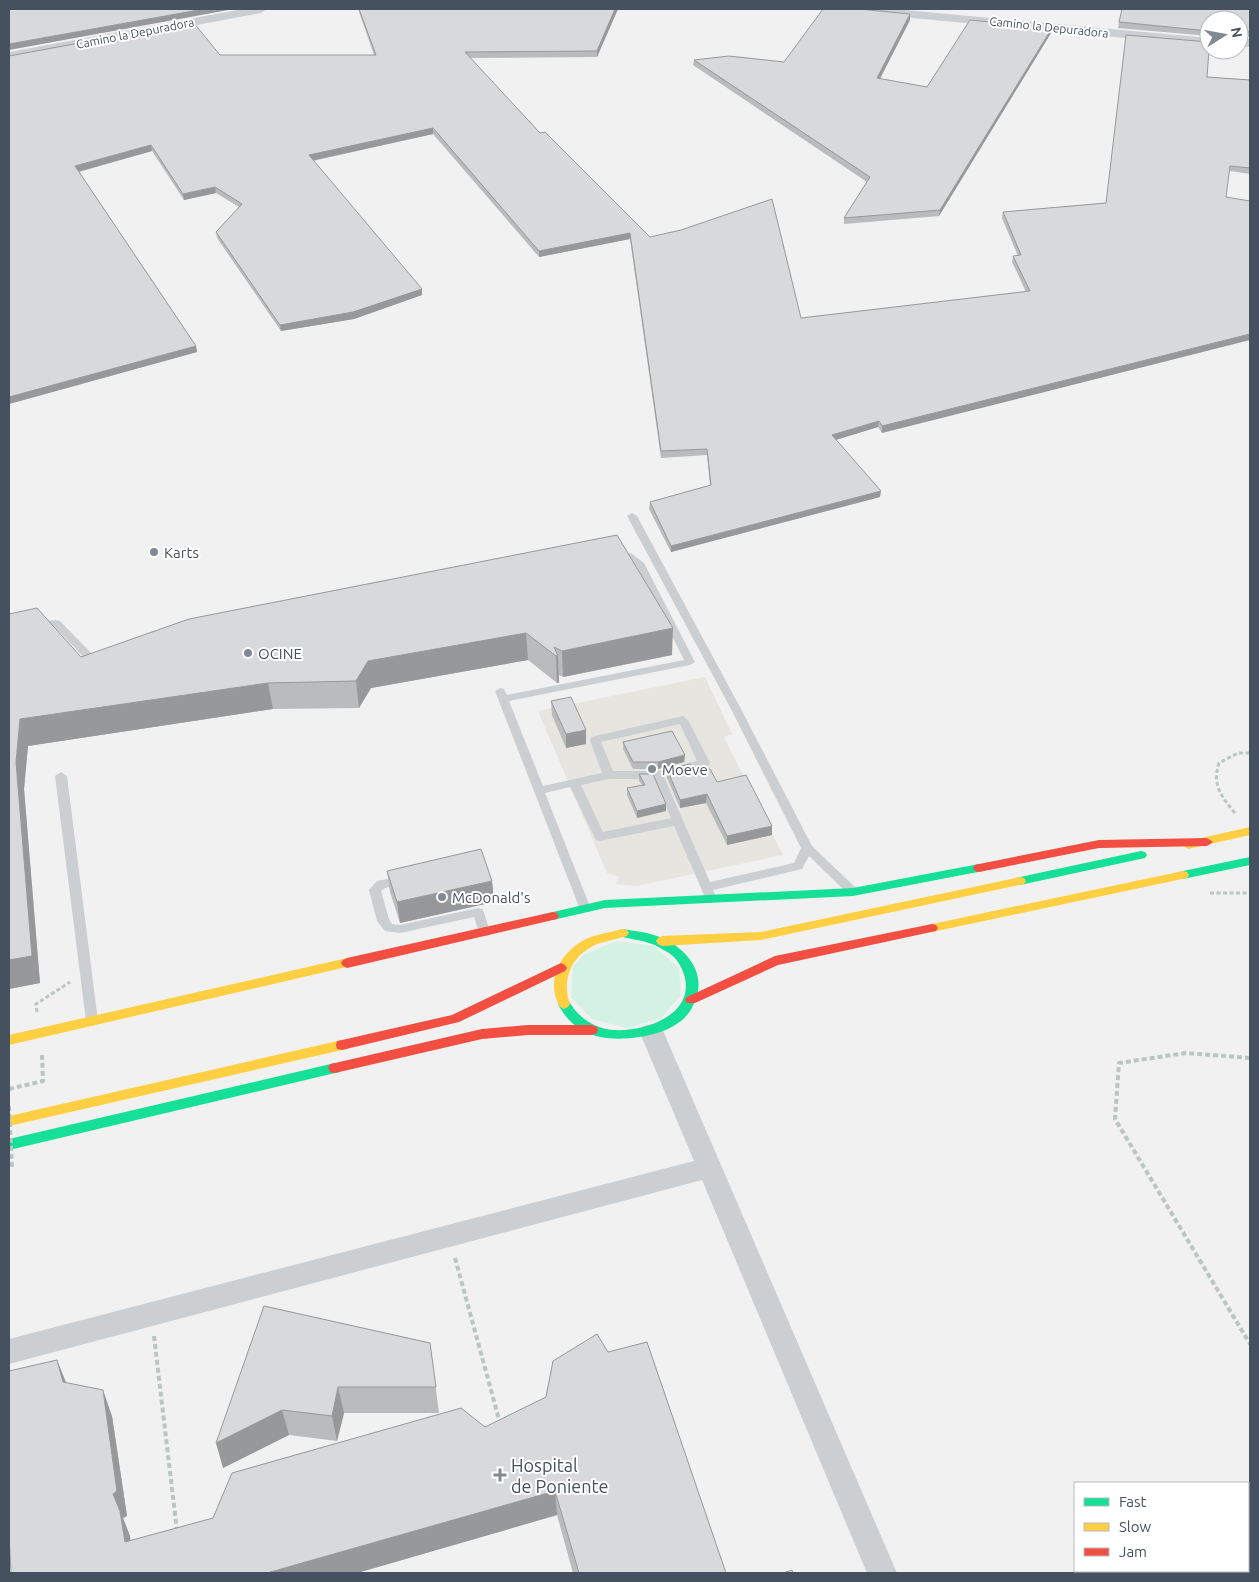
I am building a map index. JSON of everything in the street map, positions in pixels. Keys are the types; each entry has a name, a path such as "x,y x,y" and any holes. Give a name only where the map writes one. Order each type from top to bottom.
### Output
{"main road":[{"path":"592,1030 574,1018 562,1003 558,985 561,968 571,954 586,943 603,936 633,934 662,941 761,936 1206,842 1249,831"},
{"path":"9,1040 605,904 853,892 1099,844 1206,842"},
{"path":"691,1000 775,961 1250,861"},
{"path":"9,1145 482,1034 528,1030 592,1030 612,1036 652,1033 669,1025 683,1013 691,1000 694,983 690,966 678,952 662,941"},
{"path":"9,1121 455,1019 561,968"}],"street":[{"name":"Camino la Depuradora","path":"9,56 261,9"},
{"name":"Camino la Depuradora","path":"859,9 1199,41"},
{"path":"652,1033 882,1573"},
{"path":"9,1352 151,1313 708,1168"}],"lane":[{"path":"632,516 736,709 807,848 853,892"},
{"path":"585,909 502,695 690,662 641,565 628,555 607,554"},
{"path":"9,627 56,623 98,667 108,664"},
{"path":"540,790 609,775 658,775 704,763 683,720 595,740 609,775"},
{"path":"658,775 711,899"},
{"path":"61,776 92,1021"},
{"path":"574,783 600,837 677,820"},
{"path":"706,887 798,866 807,848"},
{"path":"416,877 382,884 375,890 383,921 389,928 400,930 478,912 484,933"}],"path":[{"path":"1249,831 1215,787 1213,777 1218,763 1238,753 1250,753"},
{"path":"1250,1058 1186,1053 1119,1063 1116,1119 1250,1344"},
{"path":"9,1089 44,1081 42,1061"},
{"path":"9,1106 12,1168"},
{"path":"448,1236 500,1425"},
{"path":"151,1313 177,1538"}],"shaded area":[{"name":"Moeve","path":"705,677 732,734 724,737 783,855 636,886 615,884 619,877 607,873 538,711"}],"green space":[{"path":"616,941 654,946 679,968 681,995 661,1018 627,1028 592,1019 571,997 573,967 583,955"}],"building":[{"path":"9,9 204,9 9,44"},
{"path":"359,9 615,9 597,51 465,52 540,133 545,132 650,237 681,230 772,199 801,318 1030,291 1013,256 1021,255 1003,212 1106,203 1126,35 1199,41 1199,60 1208,60 1207,77 1250,80 1250,168 1230,166 1226,197 1250,201 1250,334 882,426 879,421 832,435 881,491 671,546 650,502 711,485 707,449 661,451 630,233 539,251 433,128 309,155 422,289 353,312 280,325 216,232 242,204 215,187 183,194 151,145 75,166 196,346 9,397 9,56 193,22 220,55 376,55"},
{"path":"823,9 859,9 910,14 877,78 927,87 970,20 1052,28 940,210 844,218 870,177 694,60 729,56 784,62"},
{"path":"1122,9 1250,9 1250,32 1249,10 1199,10 1199,30 1119,22"},
{"path":"617,535 673,628 562,651 554,647 558,656 526,633 368,661 356,681 268,683 20,719 16,762 32,956 9,960 9,614 37,608 81,657 189,619"},
{"path":"571,697 586,730 566,734 551,701"},
{"path":"672,731 685,755 658,762 633,762 623,742"},
{"path":"690,764 695,772 710,769 717,782 746,775 772,826 727,836 707,794 680,800 667,769"},
{"path":"639,774 653,774 666,804 637,811 627,788 645,785"},
{"path":"481,849 492,881 397,902 387,871"},
{"path":"264,1306 430,1343 436,1387 338,1387 332,1416 282,1410 216,1443"},
{"name":"Hospital de Poniente","path":"597,1334 608,1352 647,1342 726,1573 579,1573 555,1491 267,1573 11,1573 9,1535 9,1371 57,1360 63,1382 103,1390 117,1491 113,1494 120,1511 125,1542 213,1518 232,1473 461,1408 485,1427 546,1397 553,1361"}],"traffic: fast":[{"path":"1020,881 1141,855"},
{"path":"1183,875 1250,861"},
{"path":"553,916 605,904 853,892 979,868"},
{"path":"564,1004 581,1023 596,1031 612,1035 652,1031 674,1020 688,1004 693,987 690,969 677,952 655,940 623,933"},
{"path":"9,1145 335,1068"}],"traffic: slow":[{"path":"1188,845 1250,831"},
{"path":"932,928 1183,875"},
{"path":"662,941 761,936 1020,881"},
{"path":"564,1004 560,986 563,969 568,961 589,943 623,933"},
{"path":"9,1040 347,963"},
{"path":"9,1121 342,1045"}],"traffic: jam":[{"path":"979,868 1099,844 1207,842"},
{"path":"347,963 553,916"},
{"path":"691,1000 775,961 932,928"},
{"path":"342,1045 455,1019 561,968"},
{"path":"335,1068 482,1034 528,1030 592,1030"}],"place":[{"name":"Karts","path":"154,552"},
{"name":"OCINE","path":"248,653"},
{"name":"Moeve","path":"652,769"},
{"name":"McDonald's","path":"442,897"},
{"name":"Hospital de Poniente","path":"500,1475"}]}
